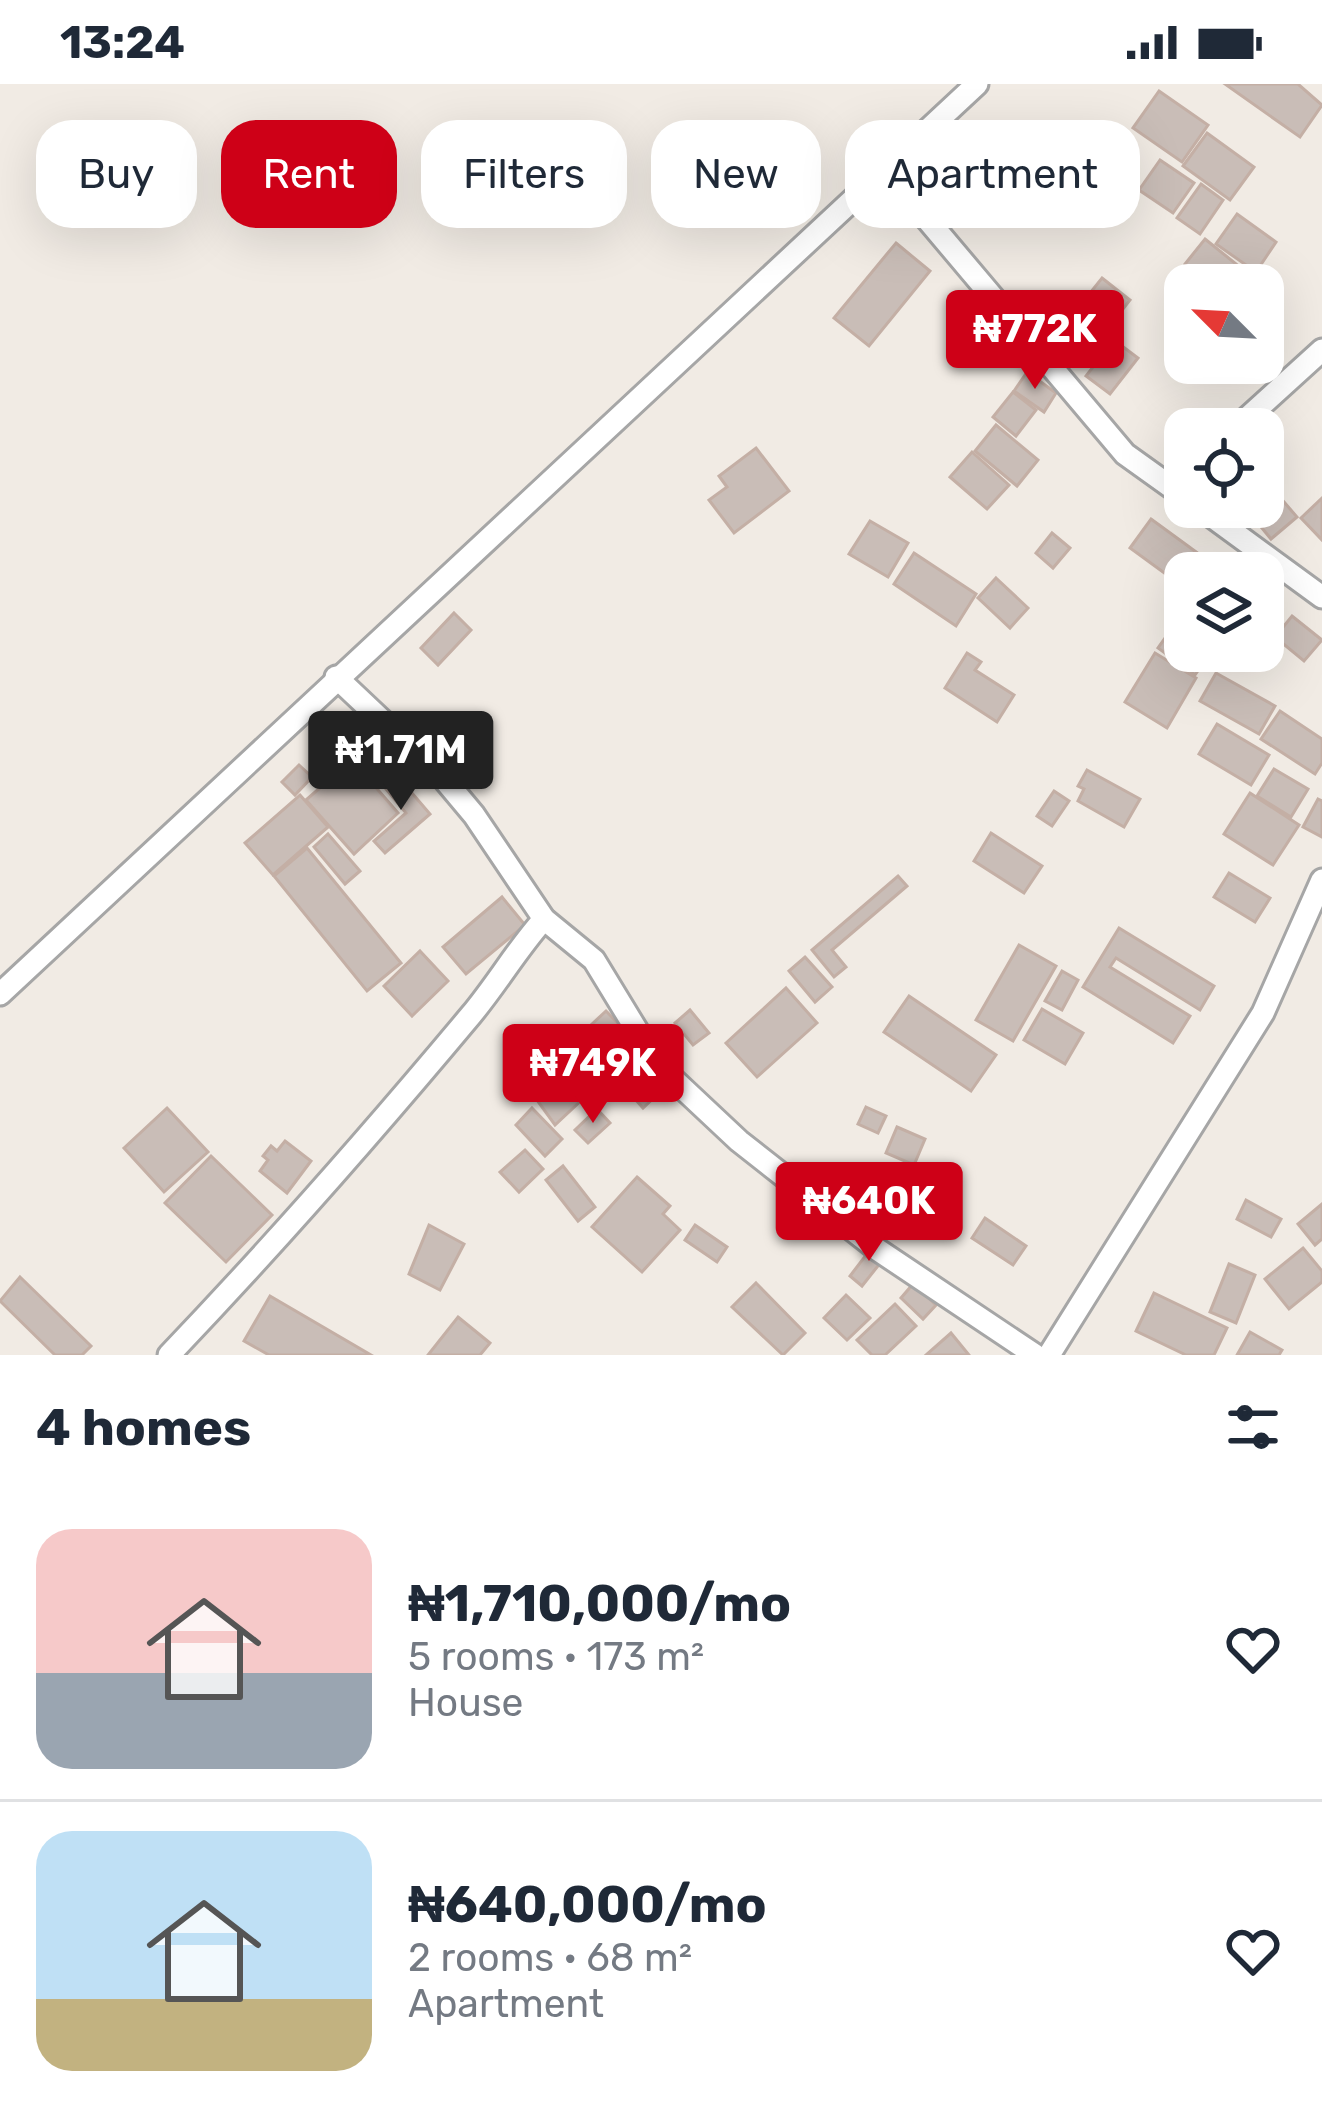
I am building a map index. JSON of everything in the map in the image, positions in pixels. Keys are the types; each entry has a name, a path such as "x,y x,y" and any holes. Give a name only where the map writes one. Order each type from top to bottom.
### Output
{"street":[{"path":"936,120 976,84"},
{"path":"0,994 336,677 680,363 845,204"},
{"path":"934,228 1125,454 1164,476"},
{"path":"1258,408 1322,350"},
{"path":"1228,528 1322,596"},
{"path":"336,677 443,778 544,919 594,960 658,1065 739,1141 878,1250 1035,1355"},
{"path":"1049,1355 1263,1013 1322,880"},
{"path":"169,1355 388,1114 490,993 518,948 544,919"}],"building":[{"path":"1225,84 1298,84 1322,105 1300,137"},
{"path":"1159,91 1208,125 1182,162 1140,133 1139,120"},
{"path":"1207,133 1254,167 1230,200 1183,166"},
{"path":"1160,160 1194,183 1173,213 1140,189"},
{"path":"1201,184 1223,200 1200,234 1177,218"},
{"path":"1237,214 1276,242 1261,264 1245,264 1216,244"},
{"path":"1205,239 1236,264 1185,264"},
{"path":"896,243 930,271 869,346 834,318"},
{"path":"1102,278 1130,300 1090,351 1062,328"},
{"path":"1114,340 1138,358 1110,394 1086,376"},
{"path":"1027,372 1056,393 1044,412 1014,391"},
{"path":"1013,392 1036,410 1016,436 993,417"},
{"path":"996,425 1038,460 1017,486 975,451"},
{"path":"756,448 789,491 734,533 709,500 727,487 719,476"},
{"path":"972,452 1009,485 987,509 950,477"},
{"path":"1322,498 1322,540 1301,518"},
{"path":"1284,502 1297,517 1284,528"},
{"path":"1151,519 1196,552 1164,552 1164,573 1130,548"},
{"path":"870,521 908,543 888,577 849,554"},
{"path":"1262,528 1284,528 1271,539"},
{"path":"1052,533 1070,548 1053,568 1036,553"},
{"path":"914,553 976,594 956,626 894,584"},
{"path":"996,578 1028,608 1010,628 978,598"},
{"path":"454,613 471,630 438,665 421,648"},
{"path":"1292,616 1322,640 1304,661 1284,644 1284,626"},
{"path":"967,653 981,662 975,670 1014,695 997,722 945,688"},
{"path":"1155,653 1164,658 1164,672 1186,672 1196,678 1167,728 1125,702"},
{"path":"1216,673 1275,706 1259,734 1200,701"},
{"path":"1280,711 1322,739 1322,763 1315,774 1261,739"},
{"path":"1217,724 1269,755 1251,785 1199,754"},
{"path":"338,726 355,743 332,767 314,750"},
{"path":"367,740 389,765 375,778 353,752"},
{"path":"352,760 398,813 354,854 306,800"},
{"path":"299,765 312,777 295,795 282,782"},
{"path":"1274,769 1308,789 1291,817 1257,796"},
{"path":"1087,770 1140,799 1124,827 1078,801 1084,789 1078,786"},
{"path":"394,772 430,814 385,853 374,841 406,813 381,783"},
{"path":"1054,791 1069,801 1052,826 1037,816"},
{"path":"1250,793 1299,825 1273,865 1224,834"},
{"path":"300,795 328,827 273,875 245,843"},
{"path":"1318,799 1322,801 1322,837 1303,827"},
{"path":"991,833 1042,866 1024,893 974,861"},
{"path":"328,834 360,871 345,884 314,847"},
{"path":"307,848 401,963 367,991 274,876"},
{"path":"1229,873 1270,898 1255,922 1214,897"},
{"path":"898,876 907,886 832,950 846,967 834,977 812,950"},
{"path":"502,897 525,925 466,974 443,947"},
{"path":"1119,928 1214,986 1200,1010 1116,958 1110,967 1190,1016 1173,1043 1083,987"},
{"path":"1019,945 1056,966 1013,1041 976,1020"},
{"path":"420,951 448,981 412,1016 384,986"},
{"path":"805,957 832,987 815,1002 789,971"},
{"path":"1062,971 1078,980 1062,1010 1045,1001"},
{"path":"786,988 817,1023 757,1077 726,1043"},
{"path":"909,996 996,1055 971,1091 884,1032"},
{"path":"1042,1009 1083,1033 1065,1064 1024,1040"},
{"path":"690,1010 709,1033 693,1045 675,1023"},
{"path":"606,1011 622,1027 607,1041 592,1024"},
{"path":"592,1041 616,1068 555,1125 526,1085 572,1043 581,1052"},
{"path":"639,1066 661,1091 643,1108 621,1083"},
{"path":"866,1107 886,1116 878,1133 858,1124"},
{"path":"167,1108 208,1152 164,1192 124,1148"},
{"path":"532,1108 562,1139 545,1156 516,1125"},
{"path":"597,1109 610,1123 588,1143 575,1130"},
{"path":"897,1127 925,1139 914,1165 886,1153"},
{"path":"285,1141 311,1161 287,1193 260,1171 271,1146 277,1151"},
{"path":"525,1150 543,1169 519,1192 500,1172"},
{"path":"211,1156 272,1215 226,1262 165,1203"},
{"path":"563,1166 595,1207 578,1221 546,1180"},
{"path":"637,1177 670,1206 663,1214 680,1230 642,1272 592,1227"},
{"path":"1246,1200 1281,1219 1271,1237 1237,1219"},
{"path":"1322,1204 1322,1239 1315,1245 1298,1224"},
{"path":"985,1218 1026,1246 1013,1265 972,1238"},
{"path":"429,1225 464,1244 440,1290 409,1274"},
{"path":"695,1225 727,1247 717,1262 685,1240"},
{"path":"876,1242 889,1252 862,1286 850,1276"},
{"path":"1303,1248 1322,1271 1322,1282 1289,1309 1265,1279"},
{"path":"1229,1264 1255,1275 1236,1323 1210,1312"},
{"path":"20,1277 91,1346 82,1355 55,1355 0,1301"},
{"path":"756,1283 805,1333 783,1355 732,1307"},
{"path":"913,1284 936,1305 923,1319 901,1298"},
{"path":"1154,1293 1227,1328 1214,1355 1186,1355 1136,1331"},
{"path":"846,1295 870,1318 847,1340 824,1318"},
{"path":"270,1296 371,1355 269,1355 244,1341"},
{"path":"895,1304 916,1326 885,1355 872,1355 857,1340"},
{"path":"458,1317 490,1343 480,1355 428,1355"},
{"path":"1250,1332 1282,1350 1279,1355 1237,1355"},
{"path":"951,1333 969,1355 926,1355"}]}
